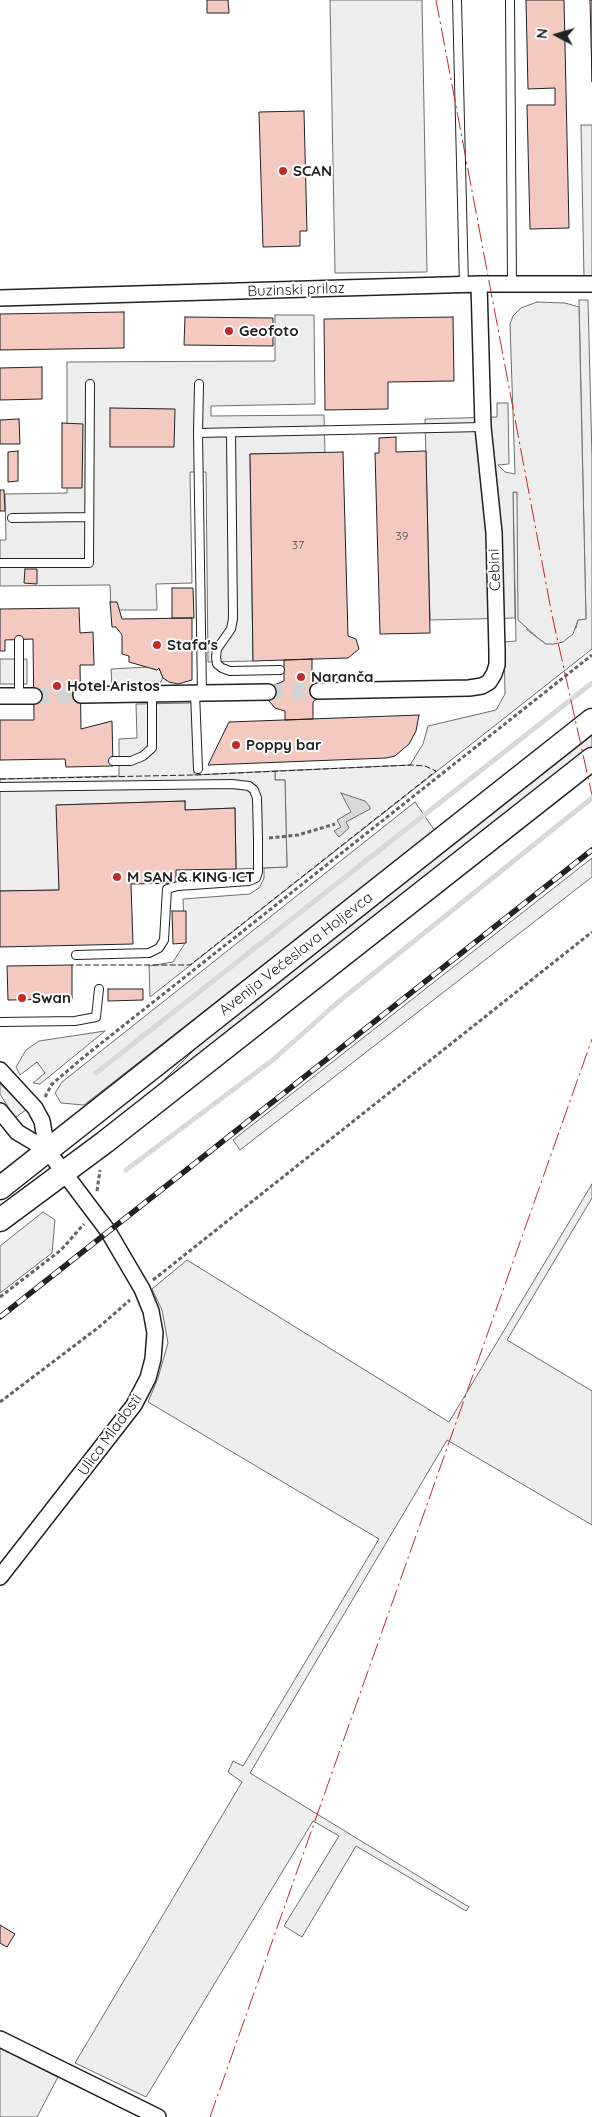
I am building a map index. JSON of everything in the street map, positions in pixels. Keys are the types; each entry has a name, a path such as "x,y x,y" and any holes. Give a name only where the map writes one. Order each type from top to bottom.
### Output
{"main road":[{"name":"Avenija Većeslava Holjevca","path":"0,1188 592,720"},
{"name":"Avenija Većeslava Holjevca","path":"0,1220 135,1118 592,759"}],"street":[{"name":"Buzinski prilaz","path":"0,298 512,284 592,284"},
{"name":"Cebini","path":"318,691 469,688 482,686 490,682 494,674 497,651 494,533 471,285"},
{"path":"81,694 268,692"},
{"path":"0,696 27,696"},
{"path":"0,1070 35,1108 42,1121 47,1150"},
{"path":"0,1111 17,1132 47,1150"},
{"name":"Ulica Mladosti","path":"0,1577 114,1433 142,1392 153,1359 155,1333 151,1311 142,1289 130,1266 95,1213 47,1150"},
{"path":"0,2039 158,2117"}],"lane":[{"path":"457,0 471,285"},
{"path":"510,0 512,284"},
{"path":"0,563 89,562 90,384"},
{"path":"198,769 199,384"},
{"path":"198,434 483,427"},
{"path":"232,433 233,619 231,628 217,649 217,664 230,671 280,670"},
{"path":"12,518 89,517"},
{"path":"19,640 27,696"},
{"path":"113,761 131,761 143,756 152,748 152,694"},
{"path":"0,787 232,784 249,786 254,790 257,798 258,839 258,872 256,878 249,881 178,886 167,889 164,940 159,948 149,953 76,955"},
{"path":"0,1022 96,1018 99,989"}],"path":[{"path":"43,1100 52,1084 85,1056 592,655"},
{"path":"258,839 298,835 335,824"},
{"path":"0,1402 99,1327 142,1289 592,932"},
{"path":"0,1297 61,1250 95,1213 101,1209 97,1192 100,1167"}],"shaded area":[{"path":"330,0 422,0 427,272 335,273"},
{"path":"581,125 592,125 592,277 584,277"},
{"path":"579,300 588,300 592,458 592,649 150,997 149,966 173,962 185,943 183,899 250,894 260,887 264,878 264,868 287,867 285,780 275,780 275,771 410,765 423,744 428,726 496,710 505,694 504,642 516,641 513,492 517,492 527,630 546,644 576,628 578,620 586,619"},
{"path":"537,302 565,303 579,307 586,619 578,620 573,634 563,642 554,644 546,644 518,620 517,492 513,492 515,618 430,620 425,419 497,417 497,403 508,403 509,464 498,465 505,472 515,474 510,324 513,316 521,308"},
{"path":"275,315 314,315 315,404 211,406 211,416 324,415 325,453 250,454 253,661 208,662 206,472 190,472 192,583 156,584 157,610 111,610 110,585 0,586 0,540 6,540 5,494 67,493 67,362 275,361"},
{"path":"0,659 27,659 27,684 0,684"},
{"path":"148,667 156,670 159,668 163,678 159,685 112,686 111,669"},
{"path":"193,703 194,775 275,771 275,780 285,780 287,867 236,869 235,808 185,810 185,801 57,805 59,890 0,891 0,779 119,776 119,739 137,738 136,704"},
{"path":"592,734 592,747 106,1133 103,1129 159,1085 204,1040"},
{"path":"341,793 365,801 370,809 346,822 349,828 339,837 334,831 341,827 337,820 351,812"},
{"path":"415,802 435,831 84,1105 61,1103 55,1093 62,1082"},
{"path":"592,858 592,877 240,1150 233,1140"},
{"path":"105,1031 40,1084 33,1083 45,1073 37,1062 20,1075 16,1067 26,1050 39,1041"},
{"path":"0,1084 27,1109 15,1118 0,1094"},
{"path":"592,1184 592,1198 507,1340 592,1391 592,1525 447,1440 250,1773 469,1907 466,1911 356,1846 302,1937 284,1926 339,1836 313,1821 146,2097 75,2063 242,1782 228,1772 233,1761 243,1766 379,1539 148,1402 158,1378 168,1343 162,1310 152,1289 187,1260 449,1422"},
{"path":"43,1212 55,1220 52,1253 0,1293 0,1246"},
{"path":"0,2047 58,2077 37,2117 0,2117"}],"building":[{"path":"207,0 228,0 229,13 207,13"},
{"path":"526,0 564,0 569,228 530,229 527,105 555,105 555,88 528,89"},
{"path":"590,0 592,0 592,82"},
{"name":"SCAN","path":"304,111 307,231 300,231 300,246 263,247 259,112"},
{"path":"124,312 124,348 0,350 0,314"},
{"name":"Geofoto","path":"185,317 273,318 273,346 184,345"},
{"path":"453,317 454,381 388,382 388,409 325,410 324,319"},
{"path":"42,367 42,399 0,400 0,368"},
{"path":"110,408 175,409 174,447 110,447"},
{"path":"19,419 20,444 0,444 0,420"},
{"path":"62,423 83,424 82,488 62,488"},
{"path":"396,437 396,452 426,451 430,633 380,634 375,453 379,453 379,438"},
{"path":"18,451 18,481 8,482 8,452"},
{"path":"343,452 348,636 356,639 359,649 348,658 253,661 250,454"},
{"path":"0,490 4,490 5,511 0,511"},
{"path":"25,569 37,569 37,584 24,583"},
{"path":"172,588 193,588 194,618 172,618"},
{"path":"110,602 117,602 122,619 192,618 192,680 178,684 169,682 163,678 159,668 157,670 129,662 129,656 122,654 122,635 116,627 112,627"},
{"name":"Hotel Aristos","path":"79,608 80,633 93,632 94,665 80,665 81,729 112,721 113,766 66,767 65,759 0,760 0,720 34,720 33,639 5,640 5,651 0,651 0,609"},
{"path":"312,659 312,681 318,686 318,698 313,702 313,719 285,720 285,711 275,708 269,701 269,687 284,681 284,660"},
{"path":"419,715 416,731 409,744 395,756 386,758 208,765 229,722"},
{"name":"M SAN & KING ICT","path":"185,801 185,810 235,808 236,869 176,870 176,883 131,884 133,944 0,947 0,891 59,890 56,805"},
{"path":"172,911 186,911 186,943 173,944"},
{"path":"72,965 72,999 8,1000 7,966"},
{"path":"108,989 143,989 143,1000 108,1001"},
{"path":"0,1925 15,1934 7,1947 0,1943"}],"waterway":[{"path":"96,1073 592,683"},
{"path":"126,1170 274,1059 337,1003 592,798"}],"tunnel":[{"path":"268,692 318,691"},
{"path":"34,696 81,695"}],"railway":[{"path":"0,1317 592,850"}],"fence":[{"path":"0,779 194,775 411,765 425,766 436,771 190,965 72,965"}],"power":[{"path":"436,0 552,615 592,795"},
{"path":"210,2117 592,1039"}],"place":[{"name":"SCAN","path":"283,171"},
{"name":"Geofoto","path":"229,331"},
{"name":"Stafa's","path":"157,645"},
{"name":"Naranča","path":"301,677"},
{"name":"Hotel Aristos","path":"57,686"},
{"name":"Poppy bar","path":"236,745"},
{"name":"M SAN & KING ICT","path":"117,877"},
{"name":"Swan","path":"22,998"}]}
